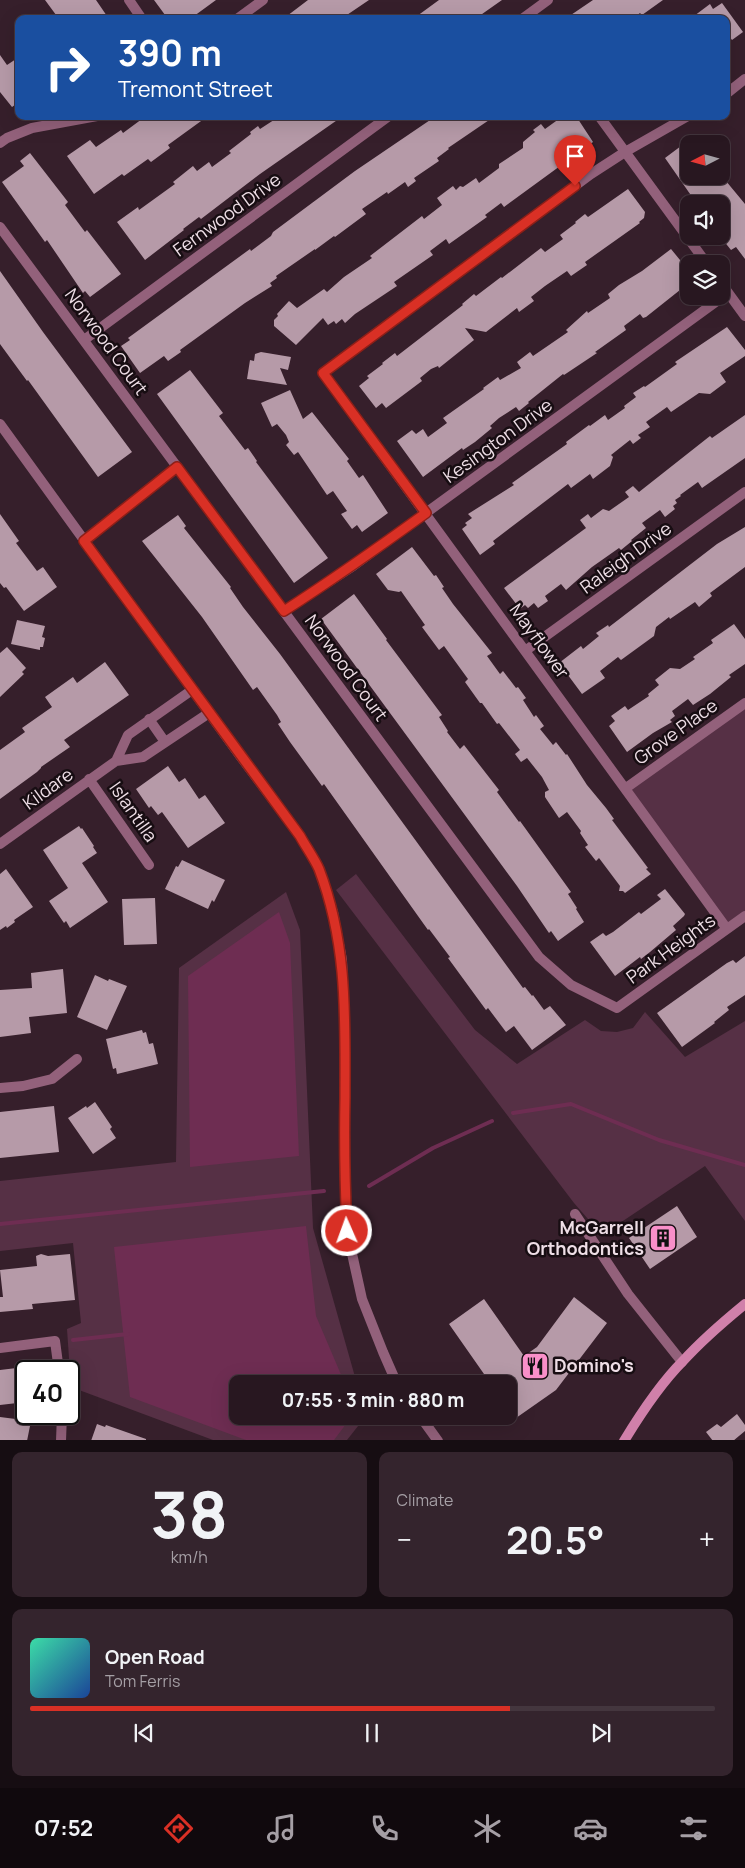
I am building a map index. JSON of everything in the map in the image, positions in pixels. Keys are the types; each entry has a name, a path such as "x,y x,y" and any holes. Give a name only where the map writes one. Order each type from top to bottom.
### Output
{"main road":[{"path":"624,1440 660,1388 682,1362 716,1328 745,1304"}],"street":[{"path":"129,0 139,15"},
{"path":"242,15 263,0"},
{"path":"528,15 548,0"},
{"path":"730,91 745,79"},
{"path":"0,143 32,128 75,120"},
{"name":"Fernwood Drive","path":"84,340 384,120"},
{"path":"602,120 700,255"},
{"path":"625,152 681,120"},
{"name":"Mayflower","path":"625,152 583,180 323,373 727,929"},
{"name":"Norwood Court","path":"0,227 539,957 571,985 617,1008"},
{"path":"730,296 745,316"},
{"name":"Kesington Drive","path":"284,611 352,566 712,305"},
{"path":"0,424 300,836 318,867 333,912 342,960 345,1028 344,1155 347,1231 362,1299 393,1375"},
{"path":"84,541 177,467"},
{"name":"Raleigh Drive","path":"526,651 745,492"},
{"path":"116,761 128,735 192,690"},
{"name":"Grove Place","path":"626,788 745,703"},
{"name":"Kildare","path":"0,844 116,761 143,757 209,713"},
{"path":"149,719 166,742"},
{"name":"Islantilla","path":"90,778 149,865"},
{"name":"Park Heights","path":"617,1008 745,916"},
{"path":"0,1088 24,1086 52,1079 77,1060"},
{"path":"575,1214 628,1294 682,1362"},
{"path":"0,1348 55,1341 58,1360"},
{"path":"62,1425 62,1440"},
{"path":"427,1425 438,1440"}],"shaded area":[{"path":"745,703 745,916 727,929 626,788"},
{"path":"356,874 475,1030 517,1064 585,1020 601,1031 617,1032 633,1028 645,1012 685,1057 745,1021 745,1221 705,1166 602,1235 574,1203 336,890"},
{"path":"286,892 300,930 313,1228 354,1375 229,1375 229,1425 359,1425 347,1440 213,1440 80,1390 80,1360 69,1360 67,1329 81,1323 73,1243 0,1251 0,1181 176,1162 179,968"},
{"path":"279,912 290,943 299,1156 190,1167 188,976"},
{"path":"306,1226 316,1316 341,1375 229,1375 229,1425 345,1425 334,1440 246,1440 130,1397 114,1247"}],"building":[{"path":"45,0 96,0 106,15 56,15"},
{"path":"154,0 216,0 195,15 165,15"},
{"path":"308,0 369,0 347,15 288,15"},
{"path":"439,0 502,0 481,15 418,15"},
{"path":"593,0 663,0 642,15 640,13 637,15 571,15"},
{"path":"722,3 743,32 732,40 730,37 730,15 695,15 710,4 713,9"},
{"path":"0,55 7,65 15,60 15,105 12,107 0,92"},
{"path":"141,120 202,120 168,145 170,148 151,162 148,159 124,176 122,174 94,194 67,156 90,140 96,147 121,130 123,133"},
{"path":"274,120 337,120 260,174 201,219 199,217 145,260 117,222 138,207 139,210 175,184 173,182 193,166 197,171 209,162 212,167 231,153 229,151 251,134 250,132 258,126 260,129"},
{"path":"430,120 489,120 448,148 437,158 439,161 414,178 416,181 408,187 405,182 362,209 366,214 276,276 277,278 270,283 272,286 180,350 181,352 168,361 164,356 140,373 121,346 130,340 128,338 250,249 251,251 271,236 273,232 355,171"},
{"path":"557,120 579,120 593,142 504,207 501,203 485,215 487,217 449,244 446,239 430,251 433,255 394,282 397,286 355,314 345,323 342,319 336,324 334,321 328,325 323,318 296,345 274,326 277,314 289,301 297,308 324,289 327,292 344,277 372,258 370,256 422,216 424,219 442,205 437,198 453,186 456,190 476,178 479,183 499,168 499,164 523,148 523,142 535,132 533,130 541,124 545,129"},
{"path":"680,147 680,180 665,158"},
{"path":"30,153 68,202 65,205 85,232 87,230 121,274 90,297 85,291 83,293 47,240 45,242 2,182 24,166 20,161"},
{"path":"684,185 729,185 745,204 745,259 736,247 731,250 727,245 730,245 730,195 691,195"},
{"path":"628,189 645,212 644,218 640,223 585,262 587,265 571,276 567,271 531,297 534,301 519,312 517,308 486,332 465,328 474,340 439,368 438,366 431,369 420,378 422,381 386,408 382,403 376,408 359,386 369,378 367,376 395,353 397,356 463,305 474,294 476,296 541,248 545,252 563,239 560,235 585,214 588,217"},
{"path":"671,249 680,260 680,290 646,317 643,318 640,314 624,326 626,330 595,352 597,353 563,374 519,411 516,407 499,418 490,426 492,428 475,442 463,450 462,448 423,477 397,441 412,430 416,434 423,429 428,437 447,423 443,418 498,377 500,380 521,368 517,362 530,352 533,356 568,332 566,330 587,311 588,313 610,298 608,294"},
{"path":"0,271 132,452 98,477 0,344"},
{"path":"727,327 745,350 745,356 720,373 726,382 710,394 699,393 671,412 667,407 646,422 650,427 638,435 641,438 633,444 630,440 611,455 613,457 610,466 593,479 590,474 571,488 568,484 493,541 495,544 480,555 462,529 467,525 465,523 472,518 468,514 514,485 512,483 567,444 566,442 589,425 605,415 608,420 625,408 624,406 636,397 633,393 645,387 677,364 675,362"},
{"path":"261,352 291,357 288,370 280,368 287,385 247,379 250,360 254,361 255,354"},
{"path":"190,370 223,413 219,416 245,450 248,448 256,462 328,558 294,583 157,394"},
{"path":"290,390 303,419 312,412 349,459 347,461 359,478 363,475 388,513 362,532 357,525 352,529 341,514 347,511 333,491 327,495 298,452 294,455 286,445 289,442 286,435 277,424 272,427 261,403"},
{"path":"745,415 745,458 702,488 698,482 680,495 675,500 677,503 673,506 675,509 665,517 660,510 642,523 646,528 632,541 621,550 619,548 592,567 566,590 561,584 545,596 548,601 538,608 534,603 528,608 525,605 520,609 504,588 586,528 580,520 588,514 591,518 603,509 609,511 629,497 625,492 633,486 639,492 710,436 712,438"},
{"path":"0,514 19,541 16,543 37,571 43,567 57,587 24,611 6,587 4,588 0,583"},
{"path":"178,515 186,526 184,528 231,587 243,607 280,654 523,988 525,987 533,995 544,1010 550,1006 566,1025 532,1050 514,1026 506,1032 488,1008 486,1010 448,958 450,957 428,930 324,784 322,786 290,742 278,724 281,722 277,715 257,687 253,690 202,617 142,541"},
{"path":"745,527 745,567 710,593 712,596 699,607 695,602 656,627 654,636 621,660 618,657 600,671 605,678 582,694 559,663 581,646 583,649 599,636 596,633 608,625 609,627 717,544"},
{"path":"412,547 434,576 436,575 453,604 492,653 487,656 500,674 503,671 526,698 523,700 534,717 536,715 544,726 540,729 553,745 556,742 567,754 587,785 606,808 614,819 612,820 648,868 646,869 651,874 625,893 619,891 620,886 599,858 596,861 585,847 588,845 580,833 581,831 567,812 559,818 545,797 545,792 549,790 542,777 527,758 521,762 515,754 520,750 499,723 497,724 482,703 480,703 465,682 468,679 444,646 439,650 422,627 425,625 401,591 388,590 376,574"},
{"path":"354,594 442,715 439,717 447,732 460,749 464,745 499,790 497,792 571,892 568,894 584,922 558,941 551,931 549,933 517,886 321,619"},
{"path":"17,620 45,626 42,637 45,638 43,647 40,647 40,650 11,644"},
{"path":"734,624 745,639 745,664 729,675 731,677 710,694 693,705 688,699 672,711 675,716 670,720 672,722 627,752 609,726 615,721 611,716 625,706 628,710 649,696 648,694 659,685 655,680 670,668 680,669 695,659 693,657 713,643 711,640"},
{"path":"7,647 26,668 22,672 24,674 0,697 0,653"},
{"path":"105,662 129,695 64,740 70,747 0,799 0,750 25,732 22,728 52,707 45,697 73,677 77,683"},
{"path":"168,766 179,782 185,778 199,799 205,795 225,823 188,848 162,812 158,815 151,806 149,808 136,789"},
{"path":"79,826 97,853 82,863 108,902 70,928 66,921 64,923 49,901 68,888 43,850"},
{"path":"182,860 225,880 214,902 212,900 208,909 165,889 176,866 178,867"},
{"path":"6,869 33,907 14,920 15,922 7,928 6,926 0,930 0,874"},
{"path":"665,889 685,914 673,926 676,930 641,959 640,957 615,976 590,942 603,933 606,936 613,932 639,912 641,914 661,899 657,895"},
{"path":"155,898 157,944 124,945 122,899"},
{"path":"745,956 745,995 727,1007 729,1010 715,1023 682,1047 657,1013 727,963 733,960 736,963"},
{"path":"63,969 67,1013 29,1017 31,1033 0,1037 0,990 32,988 31,973"},
{"path":"95,975 127,986 107,1030 77,1017"},
{"path":"142,1030 143,1033 146,1032 149,1044 153,1043 158,1064 117,1074 116,1068 113,1069 106,1039"},
{"path":"95,1102 112,1127 110,1129 116,1138 93,1154 68,1118"},
{"path":"54,1106 59,1152 0,1158 0,1112"},
{"name":"McGarrell Orthodontics","path":"677,1206 697,1237 650,1269 629,1238"},
{"path":"41,1254 48,1256 70,1254 75,1300 32,1304 33,1309 0,1312 0,1297 3,1297 0,1270 37,1266 36,1256"},
{"path":"574,1297 607,1323 556,1390 517,1417 517,1375 485,1375 449,1324 484,1299 524,1356 537,1347"},
{"path":"15,1368 15,1403 0,1405 0,1370"},
{"path":"737,1414 745,1425 745,1431 734,1440 712,1440 706,1432 717,1424 721,1427"},
{"path":"0,1417 15,1419 15,1425 30,1425 27,1440 0,1440"},
{"path":"97,1424 105,1427 106,1425 146,1439 146,1440 91,1440"}],"waterway":[{"path":"513,1113 571,1104 659,1140 745,1165"},
{"path":"369,1186 433,1148 492,1121"},
{"path":"0,1224 324,1191"},
{"path":"73,1340 128,1334"}],"place":[{"name":"McGarrell Orthodontics","path":"663,1238"},
{"name":"Domino's","path":"535,1366"}],"route":[{"path":"347,1231 344,1155 345,1028 342,960 333,912 318,867 300,836 84,541 177,467 284,611 352,566 426,513 323,373 575,186"}]}
